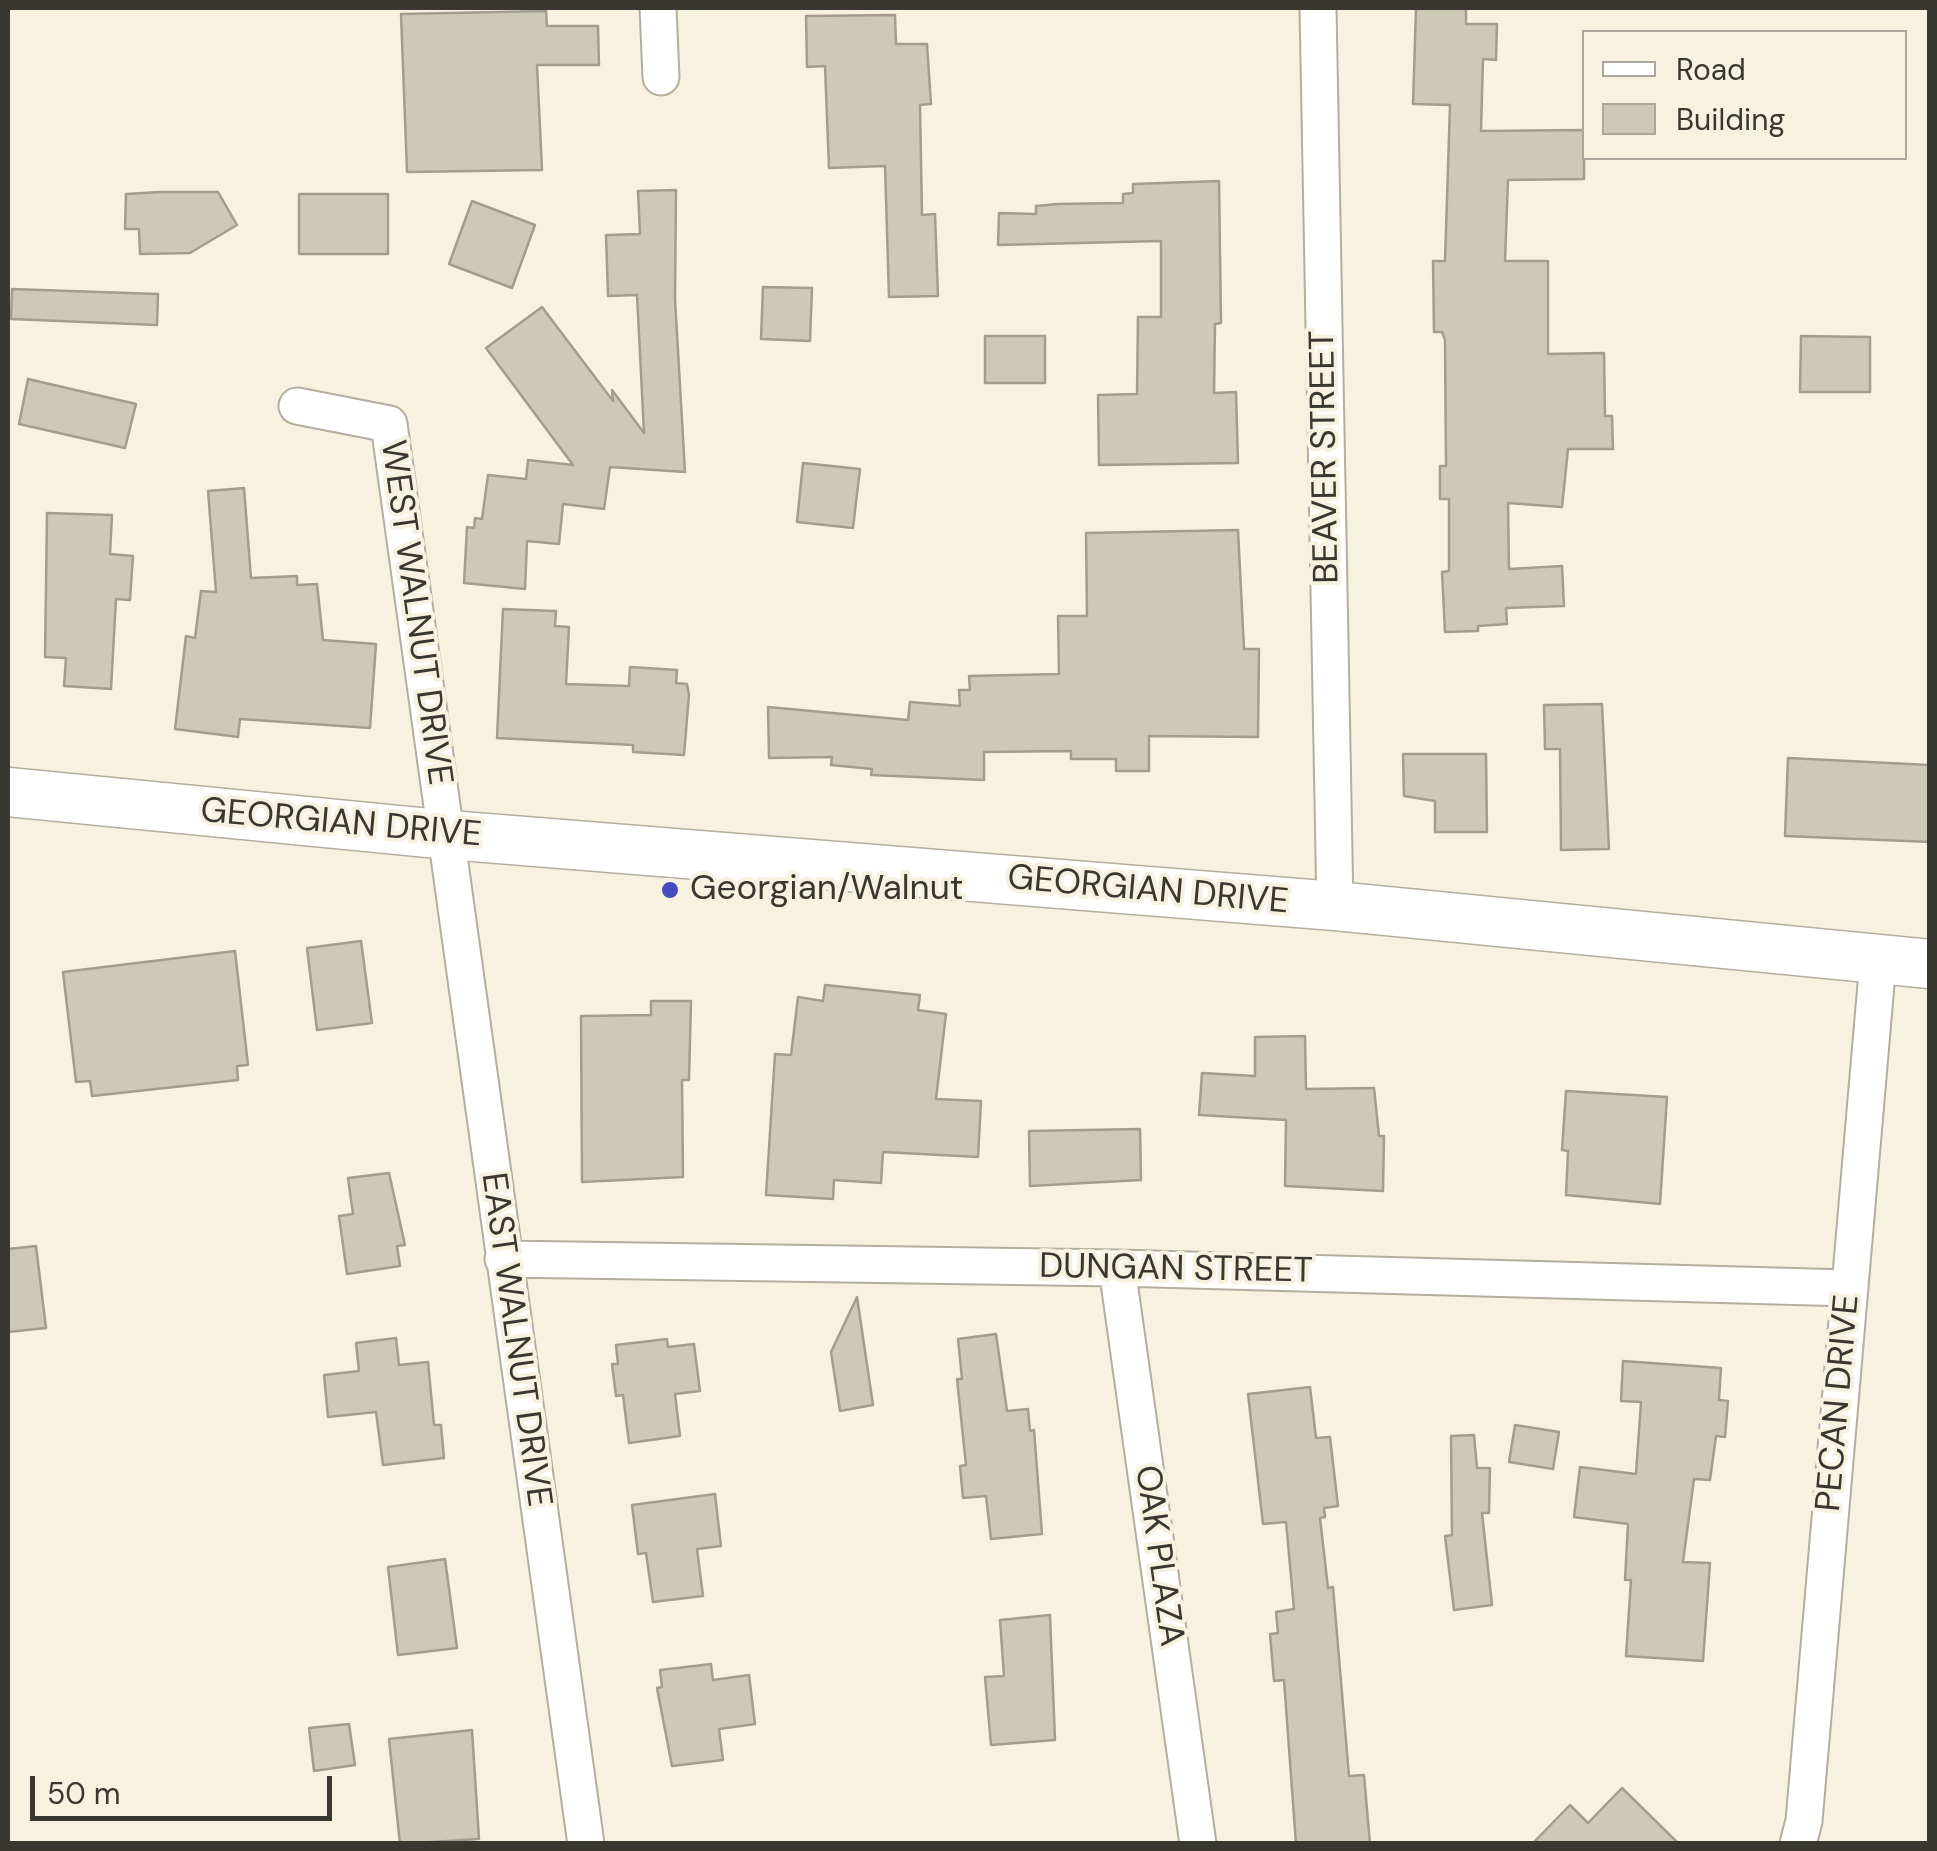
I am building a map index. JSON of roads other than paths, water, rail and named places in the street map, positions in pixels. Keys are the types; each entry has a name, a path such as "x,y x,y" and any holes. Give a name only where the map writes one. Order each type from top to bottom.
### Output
{"street":[{"path":"658,8 662,77"},
{"name":"BEAVER STREET","path":"1318,8 1335,906"},
{"name":"WEST WALNUT DRIVE","path":"297,406 388,424 449,835"},
{"name":"GEORGIAN DRIVE","path":"8,792 449,835 1335,906 1930,964"},
{"name":"EAST WALNUT DRIVE","path":"449,835 503,1259 586,1844"},
{"name":"PECAN DRIVE","path":"1798,1844 1804,1821 1878,961"},
{"name":"DUNGAN STREET","path":"503,1259 1117,1268 1849,1288"},
{"name":"OAK PLAZA","path":"1117,1268 1198,1844"}],"place":[{"name":"Georgian/Walnut","path":"670,890"}]}
